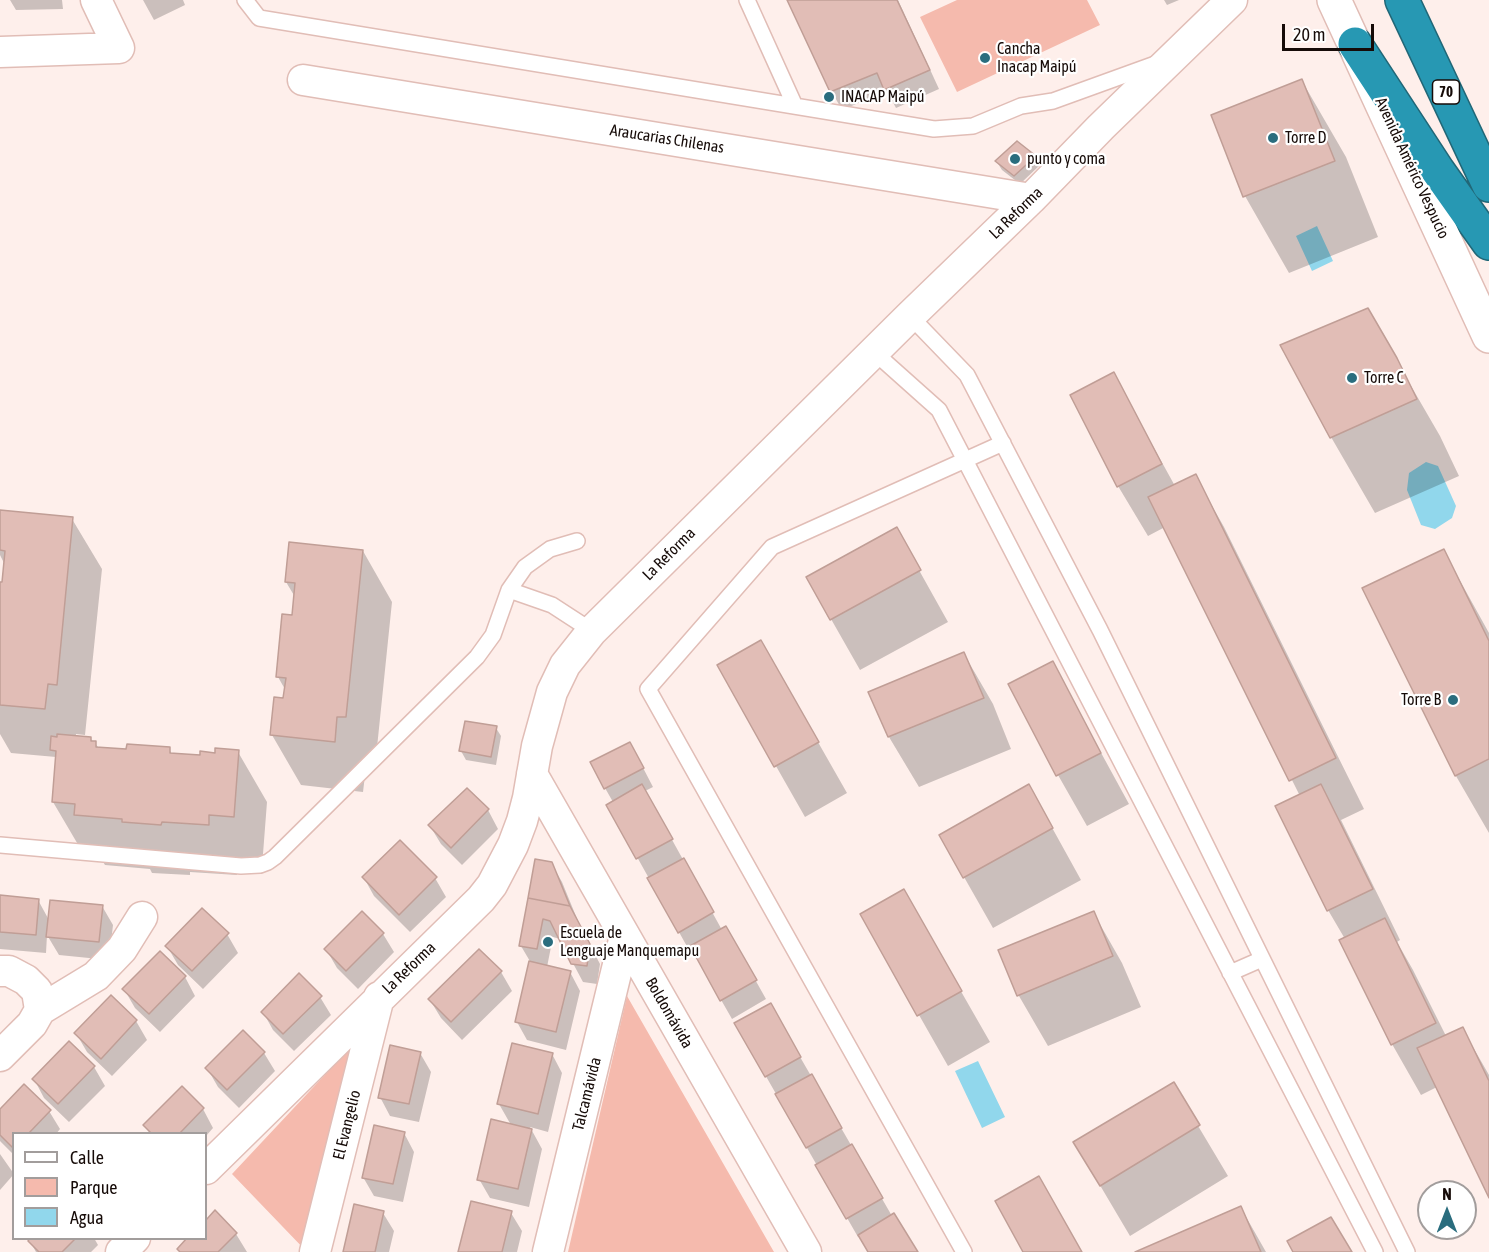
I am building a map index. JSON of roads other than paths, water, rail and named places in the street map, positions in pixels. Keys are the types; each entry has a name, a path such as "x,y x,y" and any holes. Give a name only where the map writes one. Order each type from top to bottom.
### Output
{"highway":[{"name":"70","path":"1402,0 1489,185"},
{"path":"1355,44 1438,171 1489,243"}],"main road":[{"name":"Avenida Américo Vespucio","path":"1334,0 1489,336"}],"street":[{"path":"0,52 119,48 96,0"},
{"name":"La Reforma","path":"207,1168 481,899 492,885 513,845 528,798 544,719 552,692 566,665 592,631 1232,0"},
{"name":"Araucarias Chilenas","path":"303,80 1031,199"},
{"name":"Boldomávida","path":"532,774 806,1252"},
{"path":"0,1056 32,1024 40,1010 96,976 122,949 142,917"},
{"name":"Talcamávida","path":"548,1252 625,936"},
{"path":"0,971 9,971 26,980 37,991 40,1010"},
{"name":"El Evangelio","path":"315,1252 379,997"},
{"path":"121,1252 134,1240"}],"lane":[{"path":"245,0 260,18 934,129 973,126 1021,106 1053,101 1173,57"},
{"path":"747,0 795,106"},
{"path":"910,316 967,375 1100,630 1407,1252"},
{"path":"874,352 939,410 1375,1252"},
{"path":"964,1252 648,689 772,548 1003,443"},
{"path":"0,845 241,866 268,862 477,657 488,644 496,629 509,590 525,567 550,549 577,541"},
{"path":"509,590 552,605 592,631"},
{"path":"1230,973 1262,959"}],"water":[{"path":"1317,226 1333,261 1312,271 1296,236"},
{"path":"1426,462 1438,466 1456,506 1452,518 1435,529 1421,525 1407,490 1409,473"},
{"path":"978,1061 1005,1117 982,1128 955,1071"}],"place":[{"name":"Cancha Inacap Maipú","path":"985,58"},
{"name":"INACAP Maipú","path":"829,97"},
{"name":"Torre D","path":"1273,138"},
{"name":"punto y coma","path":"1015,159"},
{"name":"Torre C","path":"1352,378"},
{"name":"Torre B","path":"1453,700"},
{"name":"Escuela de Lenguaje Manquemapu","path":"548,942"}]}
